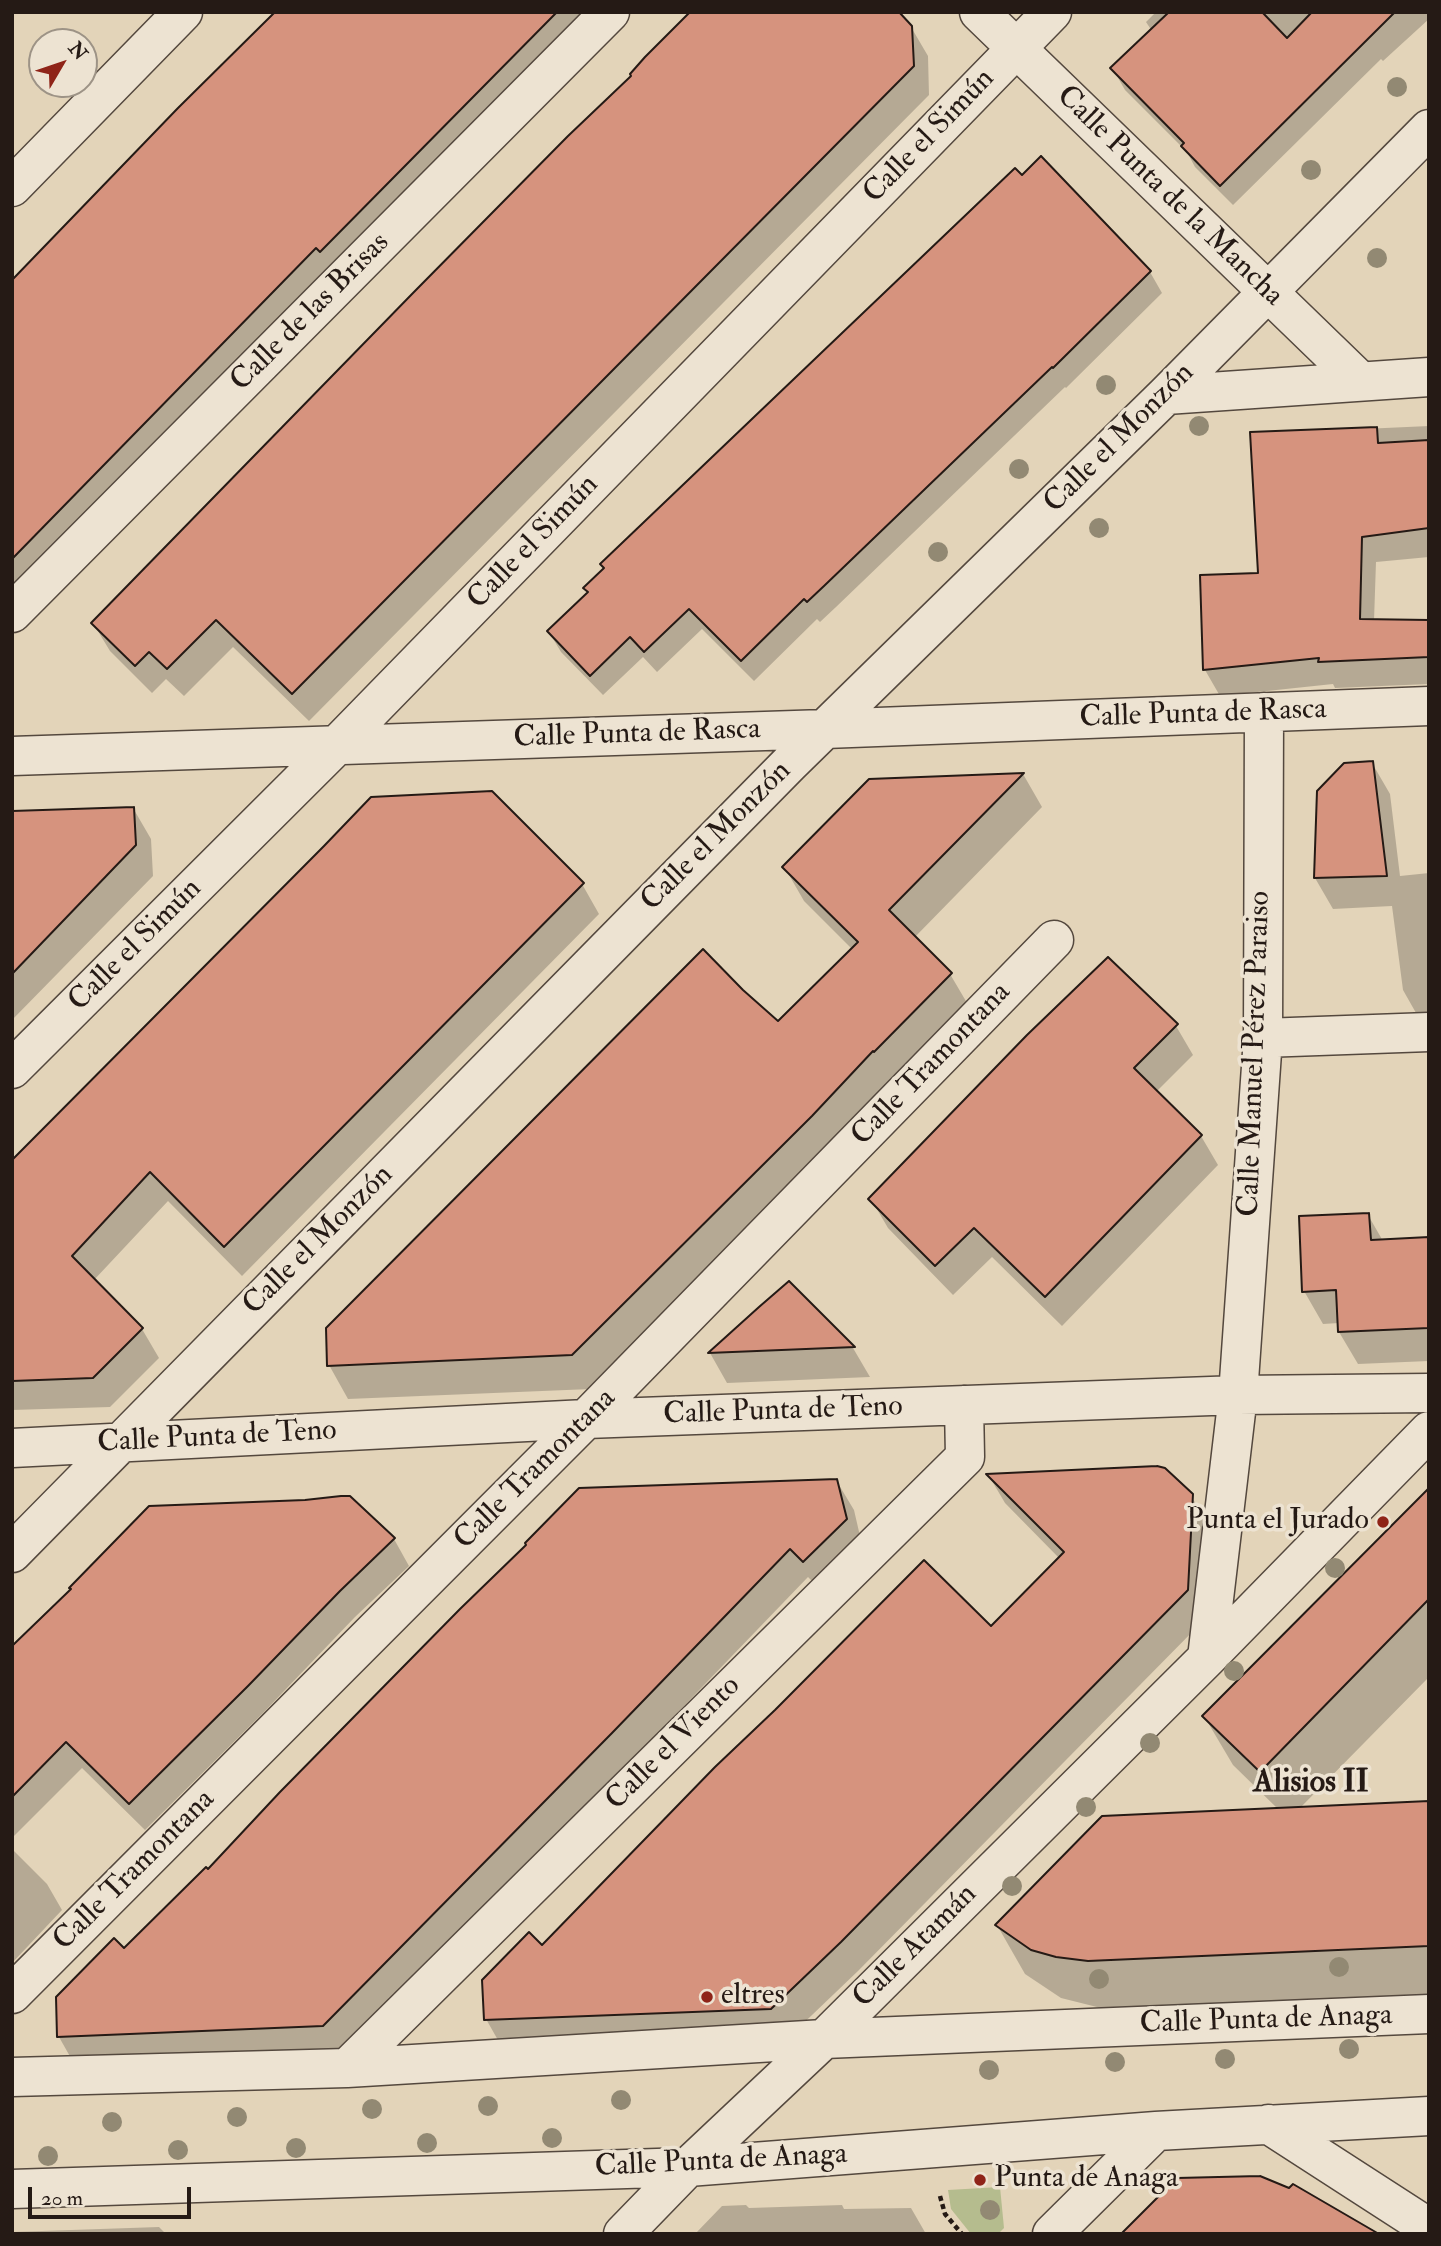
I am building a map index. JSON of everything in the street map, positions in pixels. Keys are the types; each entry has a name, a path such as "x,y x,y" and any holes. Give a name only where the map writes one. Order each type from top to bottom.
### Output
{"street":[{"path":"12,187 183,12"},
{"name":"Calle de las Brisas","path":"12,613 610,12"},
{"name":"Calle Punta de la Mancha","path":"979,12 1360,381"},
{"name":"Calle el Simún","path":"12,1069 337,745 1052,12"},
{"name":"Calle el Monzón","path":"12,1553 825,729 1166,395 1429,129"},
{"path":"1166,395 1429,377"},
{"name":"Calle Punta de Rasca","path":"12,756 1429,706"},
{"name":"Calle Manuel Pérez Paraiso","path":"1238,1395 1263,1038 1264,712"},
{"name":"Calle Tramontana","path":"12,1994 586,1419 1054,940"},
{"path":"1263,1038 1429,1032"},
{"name":"Calle Punta de Teno","path":"12,1448 586,1419 1238,1395 1429,1393"},
{"path":"1207,1658 1238,1395"},
{"name":"Calle el Viento","path":"347,2068 965,1457 964,1405"},
{"name":"Calle Atamán","path":"623,2234 688,2167 824,2039 1207,1658 1429,1431"},
{"name":"Calle Punta de Anaga","path":"12,2077 347,2068 824,2039 1429,2014"},
{"name":"Calle Punta de Anaga","path":"12,2189 688,2167 1156,2131 1429,2116"},
{"path":"1268,2124 1429,2228"},
{"path":"1052,2234 1156,2131"}],"green space":[{"path":"1000,2187 1004,2228 998,2234 971,2234 951,2209 948,2190"}],"building":[{"path":"275,12 557,12 320,252 316,248 12,559 12,280"},
{"path":"690,12 899,12 912,26 914,66 292,694 216,620 167,669 149,652 135,666 91,623 413,293 631,76 645,57"},
{"path":"1169,12 1262,12 1287,38 1312,12 1395,12 1220,186 1181,146 1184,143 1110,68"},
{"path":"1041,156 1151,271 824,586 807,602 804,599 741,661 689,609 644,652 630,637 590,676 547,631 588,592 583,588 604,568 600,564 1015,168 1022,175"},
{"path":"1377,427 1378,443 1429,440 1429,528 1362,537 1360,619 1429,620 1429,657 1318,662 1319,658 1203,670 1200,575 1258,573 1250,432"},
{"path":"1373,761 1387,876 1314,878 1317,791 1344,763"},
{"path":"1024,773 889,910 952,973 572,1355 327,1366 326,1328 703,949 778,1021 858,942 782,867 869,779"},
{"path":"492,791 584,883 224,1247 150,1172 72,1256 143,1328 93,1378 12,1381 12,1160 371,797"},
{"path":"134,807 136,845 12,974 12,811"},
{"path":"1108,957 1178,1024 1134,1068 1202,1135 1045,1297 974,1228 935,1266 868,1199 1027,1035"},
{"path":"1369,1213 1371,1240 1429,1237 1429,1328 1338,1332 1336,1290 1302,1292 1299,1216"},
{"path":"789,1281 855,1347 708,1353 759,1307"},
{"path":"1157,1466 1165,1468 1193,1494 1188,1590 841,1942 771,2009 484,2020 482,1980 529,1932 542,1945 715,1767 924,1560 991,1626 1064,1552 986,1474"},
{"path":"837,1479 847,1519 803,1562 790,1549 323,2026 57,2037 56,1997 114,1938 124,1948 206,1867 208,1869 280,1792 526,1545 579,1488"},
{"path":"1429,1488 1429,1599 1260,1772 1202,1716"},
{"path":"350,1496 395,1538 129,1804 66,1742 12,1797 12,1646 71,1589 69,1588 149,1506 305,1500"},
{"path":"1429,1801 1429,1946 1088,1961 1056,1957 1031,1950 995,1925 1102,1816"},
{"path":"1260,2176 1289,2188 1293,2184 1379,2234 1121,2234 1177,2178"}],"place":[{"name":"Punta el Jurado","path":"1383,1522"},
{"name":"eltres","path":"707,1997"},
{"name":"Punta de Anaga","path":"980,2180"}],"district":[{"name":"Alisios II","path":"1311,1784"}]}
